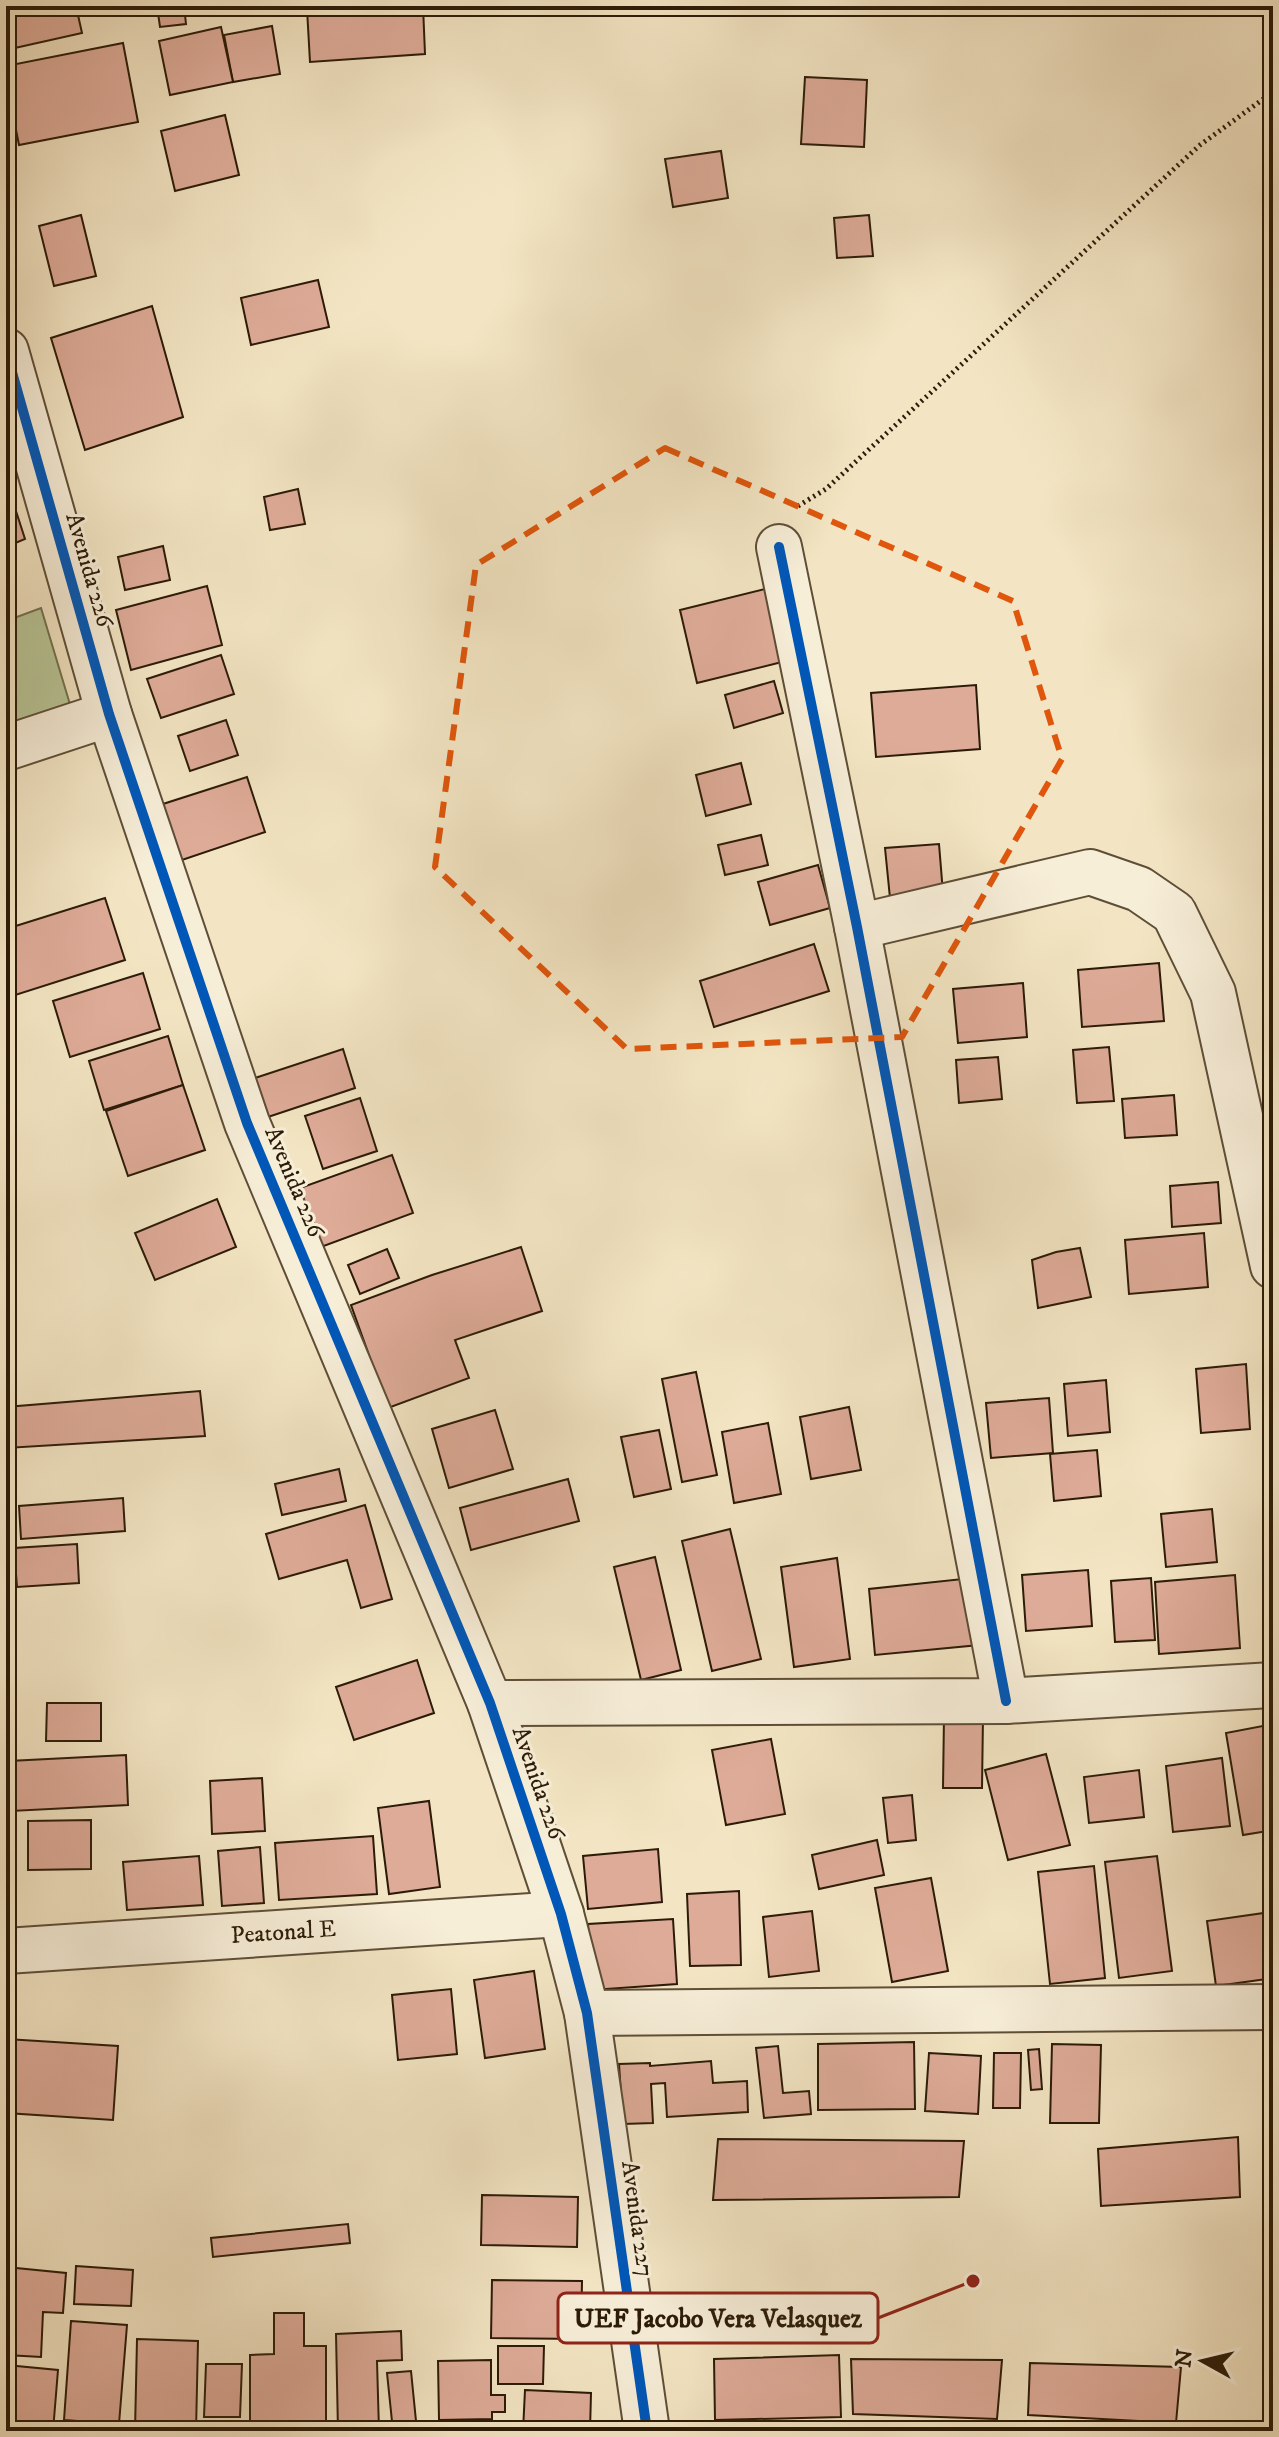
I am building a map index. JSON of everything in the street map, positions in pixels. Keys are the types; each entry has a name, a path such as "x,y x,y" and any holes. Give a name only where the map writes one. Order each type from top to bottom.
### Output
{"street":[{"name":"Avenida 226","path":"6,351 109,714 247,1123 490,1703 561,1914 587,2013"},
{"path":"779,547 857,927 1006,1701"},
{"path":"6,748 109,714"},
{"path":"857,927 1090,872 1139,889 1174,913 1213,993 1273,1266"},
{"path":"490,1703 1006,1701 1273,1685"},
{"name":"Peatonal E","path":"6,1951 561,1914"},
{"path":"587,2013 1273,2007"},
{"name":"Avenida 227","path":"587,2013 647,2431"}],"path":[{"path":"779,547 781,528 796,508 826,489 1200,145 1273,92"}],"highlighted area":[{"path":"665,448 1013,601 1062,759 902,1037 627,1049 435,867 476,565"}],"green space":[{"path":"41,608 72,711 6,731 6,621"}],"building":[{"path":"6,6 76,6 82,33 6,50"},
{"path":"157,6 184,6 186,24 160,27"},
{"path":"423,6 425,54 310,62 307,9"},
{"path":"272,26 280,74 233,82 224,35"},
{"path":"221,27 233,82 170,95 159,41"},
{"path":"123,43 138,122 19,145 6,66"},
{"path":"805,77 867,80 864,147 801,144"},
{"path":"225,115 239,175 175,191 161,131"},
{"path":"721,151 728,198 673,207 665,159"},
{"path":"81,215 96,276 54,286 39,226"},
{"path":"869,215 873,256 837,258 834,218"},
{"path":"318,280 329,327 251,345 241,298"},
{"path":"152,306 183,417 85,450 51,338"},
{"path":"298,489 305,524 270,530 264,497"},
{"path":"15,508 25,539 6,547 6,511"},
{"path":"163,546 170,580 125,590 118,557"},
{"path":"207,586 222,645 131,670 116,610"},
{"path":"765,589 782,662 697,683 680,610"},
{"path":"221,655 234,694 161,718 147,679"},
{"path":"774,681 783,713 734,728 725,695"},
{"path":"976,685 980,749 876,757 871,693"},
{"path":"226,720 238,755 190,771 178,736"},
{"path":"741,763 751,804 706,816 696,775"},
{"path":"247,777 265,832 182,860 163,804"},
{"path":"761,835 768,865 725,875 718,845"},
{"path":"939,844 943,893 890,898 885,848"},
{"path":"818,865 830,908 770,925 758,882"},
{"path":"105,898 125,960 6,998 6,929"},
{"path":"814,944 829,991 714,1027 700,981"},
{"path":"1159,963 1164,1021 1082,1027 1078,970"},
{"path":"143,973 160,1029 70,1057 53,1001"},
{"path":"1023,983 1027,1037 958,1043 953,989"},
{"path":"168,1036 183,1085 104,1110 89,1061"},
{"path":"1109,1047 1114,1101 1077,1103 1073,1050"},
{"path":"343,1049 355,1088 268,1117 255,1078"},
{"path":"998,1057 1002,1099 959,1103 956,1060"},
{"path":"183,1085 205,1150 128,1176 106,1111"},
{"path":"1174,1095 1177,1135 1125,1138 1122,1099"},
{"path":"360,1098 377,1151 323,1169 305,1116"},
{"path":"392,1155 413,1213 321,1247 300,1188"},
{"path":"1218,1182 1221,1223 1172,1227 1170,1186"},
{"path":"217,1199 236,1247 155,1280 135,1233"},
{"path":"1204,1233 1208,1287 1129,1294 1125,1240"},
{"path":"521,1247 542,1311 455,1340 469,1378 388,1408 351,1305"},
{"path":"1080,1248 1091,1297 1038,1308 1032,1260"},
{"path":"387,1249 399,1278 360,1294 348,1265"},
{"path":"1246,1364 1250,1429 1201,1433 1196,1369"},
{"path":"696,1372 717,1475 682,1482 662,1379"},
{"path":"1106,1380 1110,1432 1068,1436 1064,1384"},
{"path":"200,1391 205,1436 6,1448 6,1407"},
{"path":"1049,1398 1053,1453 991,1458 986,1403"},
{"path":"849,1407 861,1470 811,1479 800,1417"},
{"path":"495,1410 513,1469 449,1488 432,1429"},
{"path":"768,1423 781,1494 734,1503 722,1432"},
{"path":"659,1430 671,1489 634,1497 621,1437"},
{"path":"1097,1450 1101,1496 1054,1501 1050,1454"},
{"path":"339,1469 346,1501 282,1515 275,1484"},
{"path":"568,1479 579,1521 471,1550 460,1508"},
{"path":"123,1498 125,1531 21,1539 19,1506"},
{"path":"365,1505 392,1599 361,1608 347,1560 279,1579 266,1534"},
{"path":"1212,1509 1217,1562 1166,1567 1161,1514"},
{"path":"730,1529 761,1659 712,1671 682,1541"},
{"path":"77,1544 79,1583 17,1587 14,1548"},
{"path":"655,1557 681,1670 641,1680 614,1567"},
{"path":"837,1558 850,1659 794,1667 781,1567"},
{"path":"1088,1570 1092,1626 1026,1631 1022,1575"},
{"path":"1235,1575 1240,1648 1159,1654 1155,1582"},
{"path":"972,1578 979,1645 875,1655 869,1589"},
{"path":"1151,1578 1155,1640 1115,1642 1111,1581"},
{"path":"417,1660 434,1713 354,1740 336,1687"},
{"path":"47,1703 101,1703 101,1741 46,1741"},
{"path":"944,1716 983,1717 982,1788 943,1788"},
{"path":"1273,1724 1273,1830 1243,1835 1226,1733"},
{"path":"771,1739 785,1814 726,1825 712,1750"},
{"path":"1046,1754 1070,1845 1008,1860 985,1770"},
{"path":"126,1755 128,1805 11,1811 9,1761"},
{"path":"1222,1758 1230,1826 1173,1832 1166,1766"},
{"path":"1139,1770 1144,1817 1089,1823 1084,1777"},
{"path":"262,1778 265,1831 212,1834 210,1781"},
{"path":"912,1795 916,1840 888,1843 883,1798"},
{"path":"429,1801 440,1887 389,1894 378,1808"},
{"path":"91,1820 91,1869 28,1870 28,1821"},
{"path":"373,1836 377,1894 279,1900 275,1843"},
{"path":"877,1840 884,1875 819,1889 812,1855"},
{"path":"260,1847 264,1903 222,1906 218,1851"},
{"path":"658,1849 662,1902 588,1909 583,1856"},
{"path":"199,1856 203,1905 127,1910 123,1862"},
{"path":"1157,1856 1172,1971 1119,1978 1105,1862"},
{"path":"1094,1866 1105,1978 1050,1984 1038,1872"},
{"path":"931,1878 948,1971 892,1982 875,1888"},
{"path":"739,1891 741,1965 690,1966 687,1894"},
{"path":"812,1911 819,1971 769,1977 763,1917"},
{"path":"1264,1913 1273,1978 1216,1986 1207,1921"},
{"path":"673,1919 677,1984 592,1990 588,1924"},
{"path":"534,1971 545,2049 485,2058 474,1980"},
{"path":"451,1989 457,2054 398,2060 392,1995"},
{"path":"6,2039 118,2046 113,2120 6,2113"},
{"path":"914,2042 915,2109 818,2110 818,2044"},
{"path":"1052,2044 1101,2045 1099,2123 1050,2123"},
{"path":"778,2046 783,2093 809,2091 811,2114 764,2118 756,2048"},
{"path":"1039,2049 1042,2089 1031,2090 1028,2050"},
{"path":"929,2053 981,2056 978,2114 925,2111"},
{"path":"994,2053 1021,2053 1020,2108 993,2108"},
{"path":"1273,2054 1273,2117 1269,2118 1263,2055"},
{"path":"711,2061 713,2083 747,2081 748,2112 667,2117 665,2083 651,2084 653,2123 623,2124 619,2064 650,2063 650,2066"},
{"path":"1238,2137 1240,2197 1101,2206 1098,2149"},
{"path":"718,2139 964,2141 959,2197 713,2200"},
{"path":"482,2195 578,2197 577,2247 481,2245"},
{"path":"348,2224 350,2243 213,2257 211,2238"},
{"path":"76,2266 133,2270 131,2306 74,2304"},
{"path":"6,2267 66,2273 63,2313 43,2312 41,2357 6,2355"},
{"path":"492,2280 582,2281 581,2339 491,2338"},
{"path":"274,2313 304,2313 304,2346 326,2346 326,2431 250,2431 250,2355 274,2354"},
{"path":"71,2321 127,2325 119,2424 64,2420"},
{"path":"401,2331 402,2360 377,2361 379,2431 338,2431 336,2334"},
{"path":"137,2339 198,2341 196,2431 135,2431"},
{"path":"498,2346 544,2346 543,2384 498,2384"},
{"path":"839,2355 841,2417 715,2420 714,2359"},
{"path":"851,2359 1002,2360 997,2419 853,2414"},
{"path":"491,2360 491,2395 505,2395 505,2412 492,2412 492,2419 439,2420 438,2361"},
{"path":"1030,2363 1181,2367 1176,2423 1028,2415"},
{"path":"206,2364 242,2364 240,2417 204,2417"},
{"path":"6,2365 58,2370 53,2431 6,2431"},
{"path":"411,2371 417,2431 393,2431 387,2373"},
{"path":"525,2390 591,2393 590,2431 523,2431"}],"cycle path":[{"path":"6,351 109,714 247,1123 490,1703 561,1914 587,2013 647,2431"},
{"path":"779,547 857,927 1006,1701"}],"place":[{"name":"UEF Jacobo Vera Velasquez","path":"973,2281"}]}
